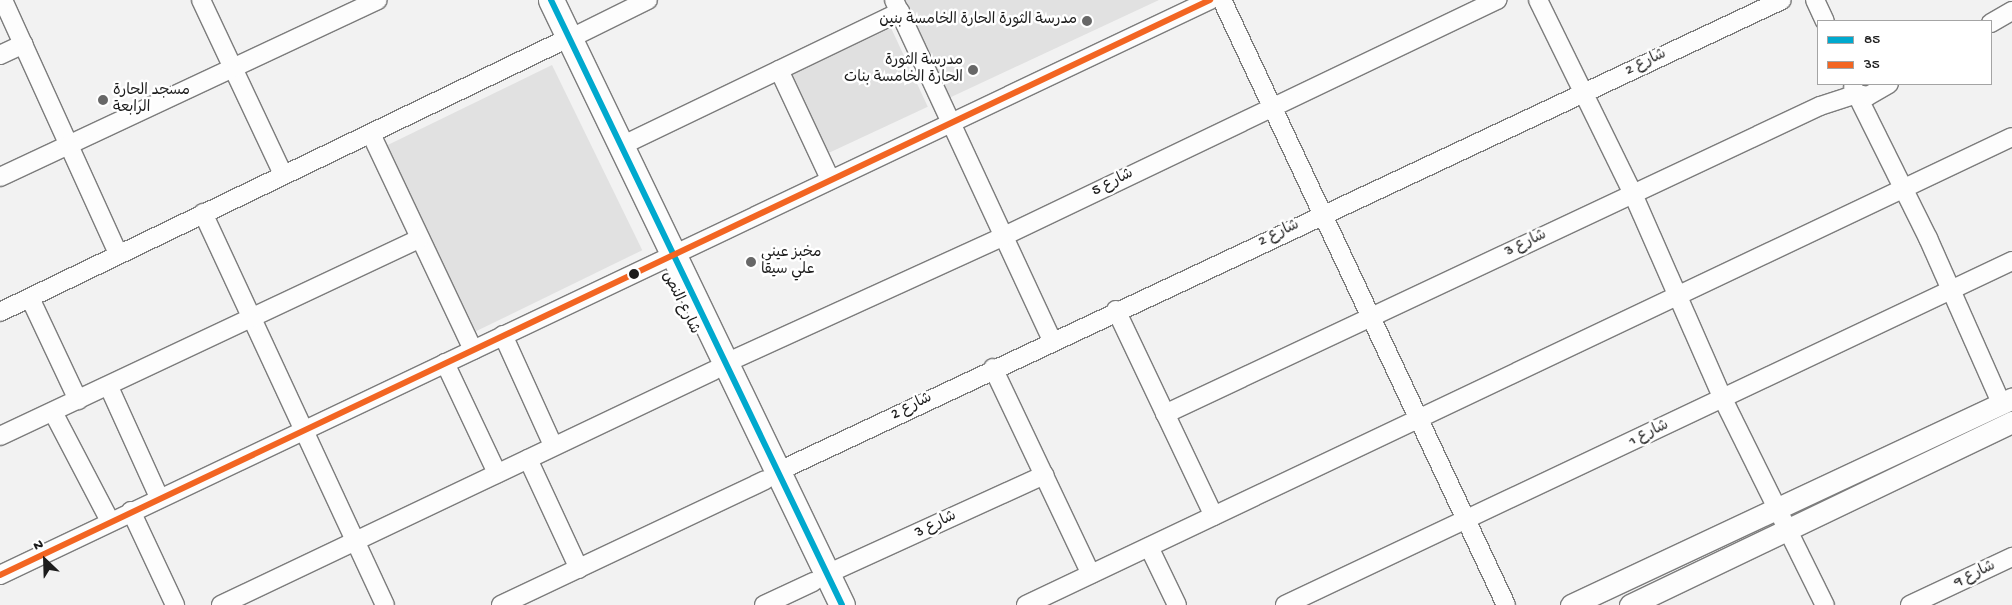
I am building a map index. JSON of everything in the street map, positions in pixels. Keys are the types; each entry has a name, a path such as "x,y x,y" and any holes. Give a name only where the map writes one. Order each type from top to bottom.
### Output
{"main road":[{"name":"شارع النص","path":"537,0 564,41 621,146 667,257"},
{"name":"شارع النص","path":"551,0 564,41 820,578 842,605"},
{"name":"شارع النص","path":"820,578 824,605"}],"street":[{"path":"2,0 24,44 118,254"},
{"path":"201,0 283,174"},
{"path":"0,177 235,69 378,0"},
{"path":"0,312 283,174 371,134 648,0"},
{"path":"0,575 159,497 301,432 949,122 1210,0"},
{"path":"1222,0 1506,605"},
{"name":"شارع 5","path":"221,605 352,540 528,459 552,445 1004,236 1497,0"},
{"path":"1538,0 1633,194 1723,399 1790,529 1825,605"},
{"name":"شارع 2","path":"501,605 531,599 578,569 993,368 1782,0"},
{"path":"1815,0 1825,20"},
{"path":"621,146 779,70 897,6 949,122 1052,340"},
{"path":"1992,22 2012,11"},
{"path":"0,55 24,44"},
{"path":"779,70 830,179"},
{"name":"شارع 3","path":"1165,414 1854,89 1868,96 1887,85"},
{"path":"1571,605 2006,401 1905,188 1854,89"},
{"path":"371,134 473,350"},
{"path":"1026,605 1679,298 2012,137"},
{"path":"203,213 301,432 385,605"},
{"path":"0,436 54,414 78,400 109,387 420,238"},
{"name":"شارع 1","path":"1285,605 2012,261"},
{"path":"30,298 78,400"},
{"path":"1116,310 1214,516"},
{"path":"504,335 552,445"},
{"path":"445,363 497,473"},
{"path":"993,368 1092,574"},
{"path":"109,387 159,497"},
{"path":"54,414 110,521"},
{"path":"1630,605 2012,422"},
{"path":"528,459 578,569"},
{"name":"شارع 3","path":"764,605 1044,475"},
{"path":"131,511 176,605"},
{"path":"1149,547 1177,605"},
{"name":"شارع 9","path":"1910,605 2012,557"}],"shaded area":[{"name":"مدرسة الثورة الحارة الخامسة بنات","path":"903,0 1159,0 949,98"},
{"path":"891,28 928,107 828,153 791,74"},
{"path":"552,65 642,250 476,331 386,146"}],"transit line":[{"name":"85","path":"551,0 842,605"},
{"name":"35","path":"0,575 1210,0"}],"place":[{"name":"مدرسة الثورة الحارة الخامسة بنين","path":"1087,21"},
{"name":"مدرسة الثورة الحارة الخامسة بنات","path":"973,70"},
{"name":"مسجد الحارة الرابعة","path":"103,100"},
{"name":"مخبز عيني علي سيقا","path":"751,262"}]}
